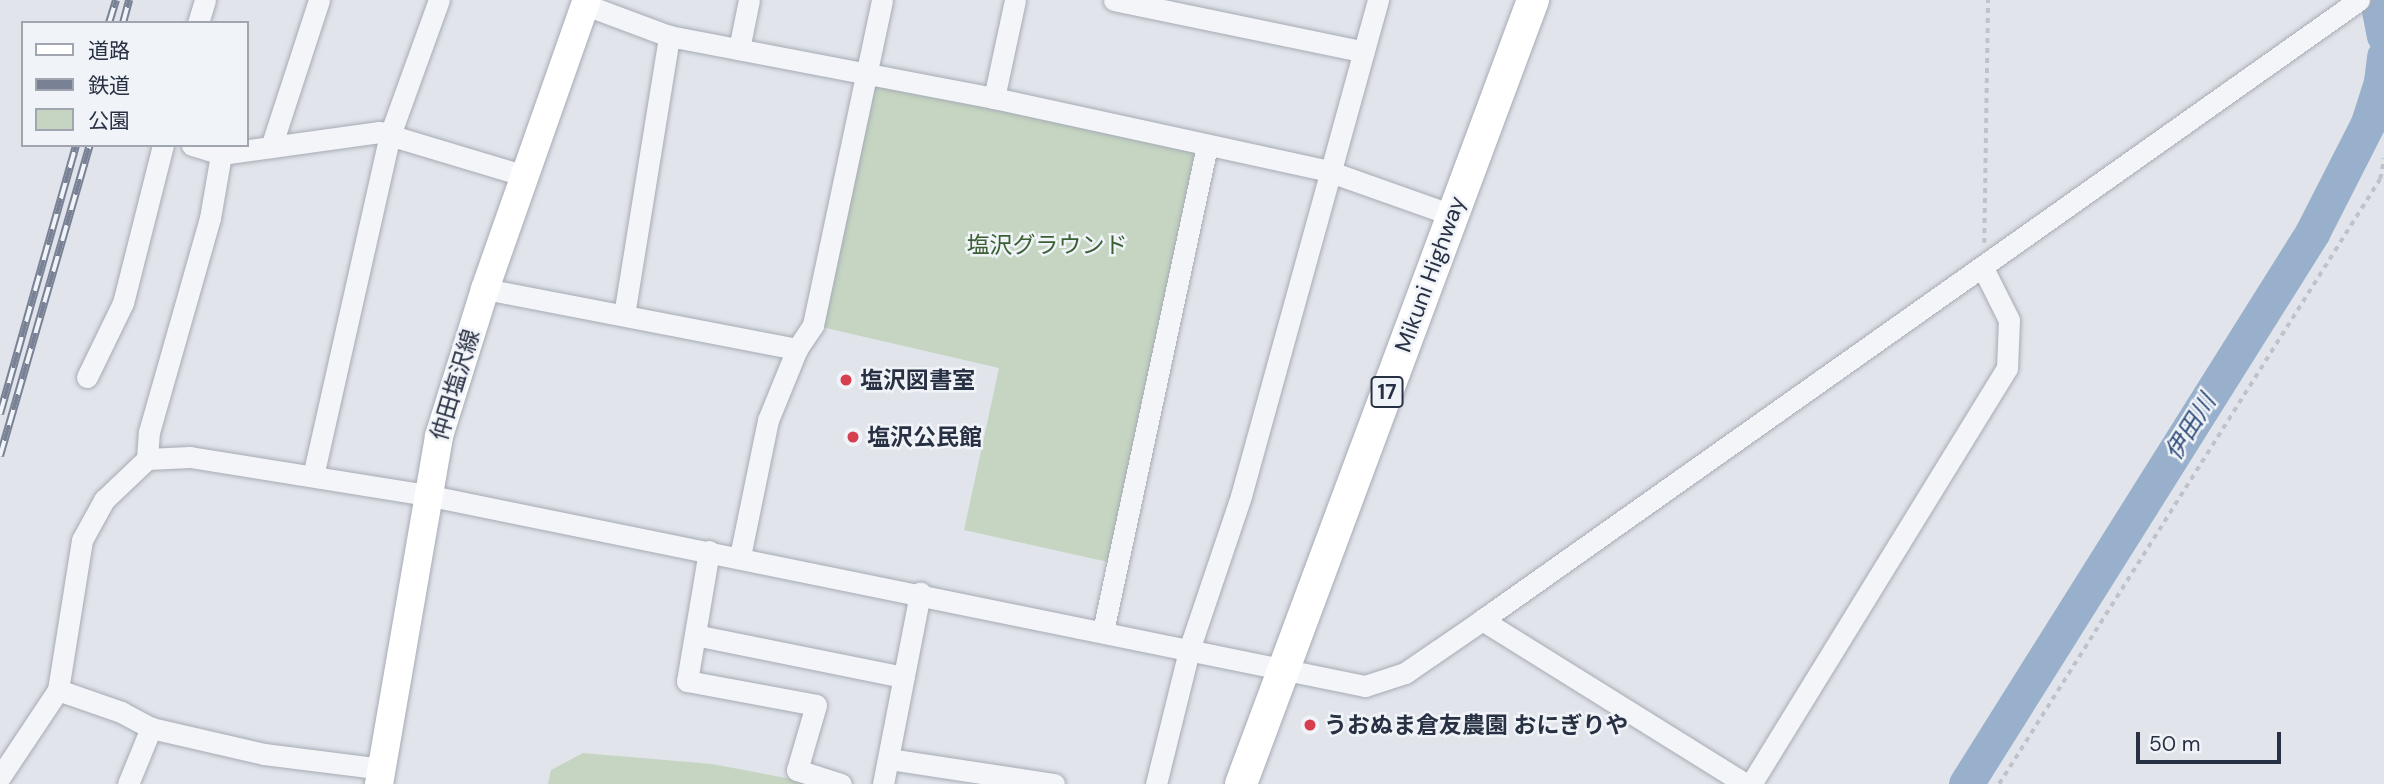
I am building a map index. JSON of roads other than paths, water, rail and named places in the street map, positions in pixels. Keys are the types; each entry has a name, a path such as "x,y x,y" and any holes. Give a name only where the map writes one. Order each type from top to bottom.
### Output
{"highway":[{"name":"Mikuni Highway","path":"1241,784 1533,0"}],"main road":[{"name":"仲田塩沢線","path":"381,777 426,495 439,436 485,289 586,3"}],"street":[{"path":"199,21 205,0"},
{"path":"271,147 319,0"},
{"path":"313,477 390,135 439,0"},
{"path":"738,49 749,0"},
{"path":"740,558 768,420 797,349 813,325 864,73 882,0"},
{"path":"994,98 1015,0"},
{"path":"1114,0 1364,52"},
{"path":"1156,784 1190,647 1241,496 1328,171 1378,0"},
{"path":"0,777 58,690 82,540 104,500 147,459 190,457 426,495 1190,647 1283,671 1365,686 1405,673 1983,268 2359,0"},
{"path":"586,3 669,36 994,98 1328,171 1452,215"},
{"path":"624,315 669,36"},
{"path":"198,147 221,154 379,132 526,176"},
{"path":"1103,631 1207,145"},
{"path":"88,377 123,303 162,147"},
{"path":"147,459 149,432 210,218 221,154"},
{"path":"1482,620 1748,784 2007,369 2009,320 1983,268"},
{"path":"485,289 797,349"},
{"path":"709,551 687,681 816,705 797,770 841,784"},
{"path":"883,784 920,593"},
{"path":"695,635 904,677"},
{"path":"58,690 121,712 151,728 381,777"},
{"path":"128,784 151,728"},
{"path":"889,759 1054,784"}],"waterway":[{"name":"伊田川","path":"2377,0 2384,35"},
{"name":"伊田川","path":"1966,784 2312,233 2368,123 2381,82 2384,56"}],"railway":[{"path":"110,21 116,0"},
{"path":"124,21 129,0"},
{"path":"0,414 75,147"},
{"path":"0,456 89,147"}],"place":[{"name":"塩沢図書室","path":"846,380"},
{"name":"塩沢公民館","path":"853,437"},
{"name":"うおぬま倉友農園 おにぎりや","path":"1310,725"}],"park label":[{"name":"塩沢グラウンド","path":"1047,245"}]}
